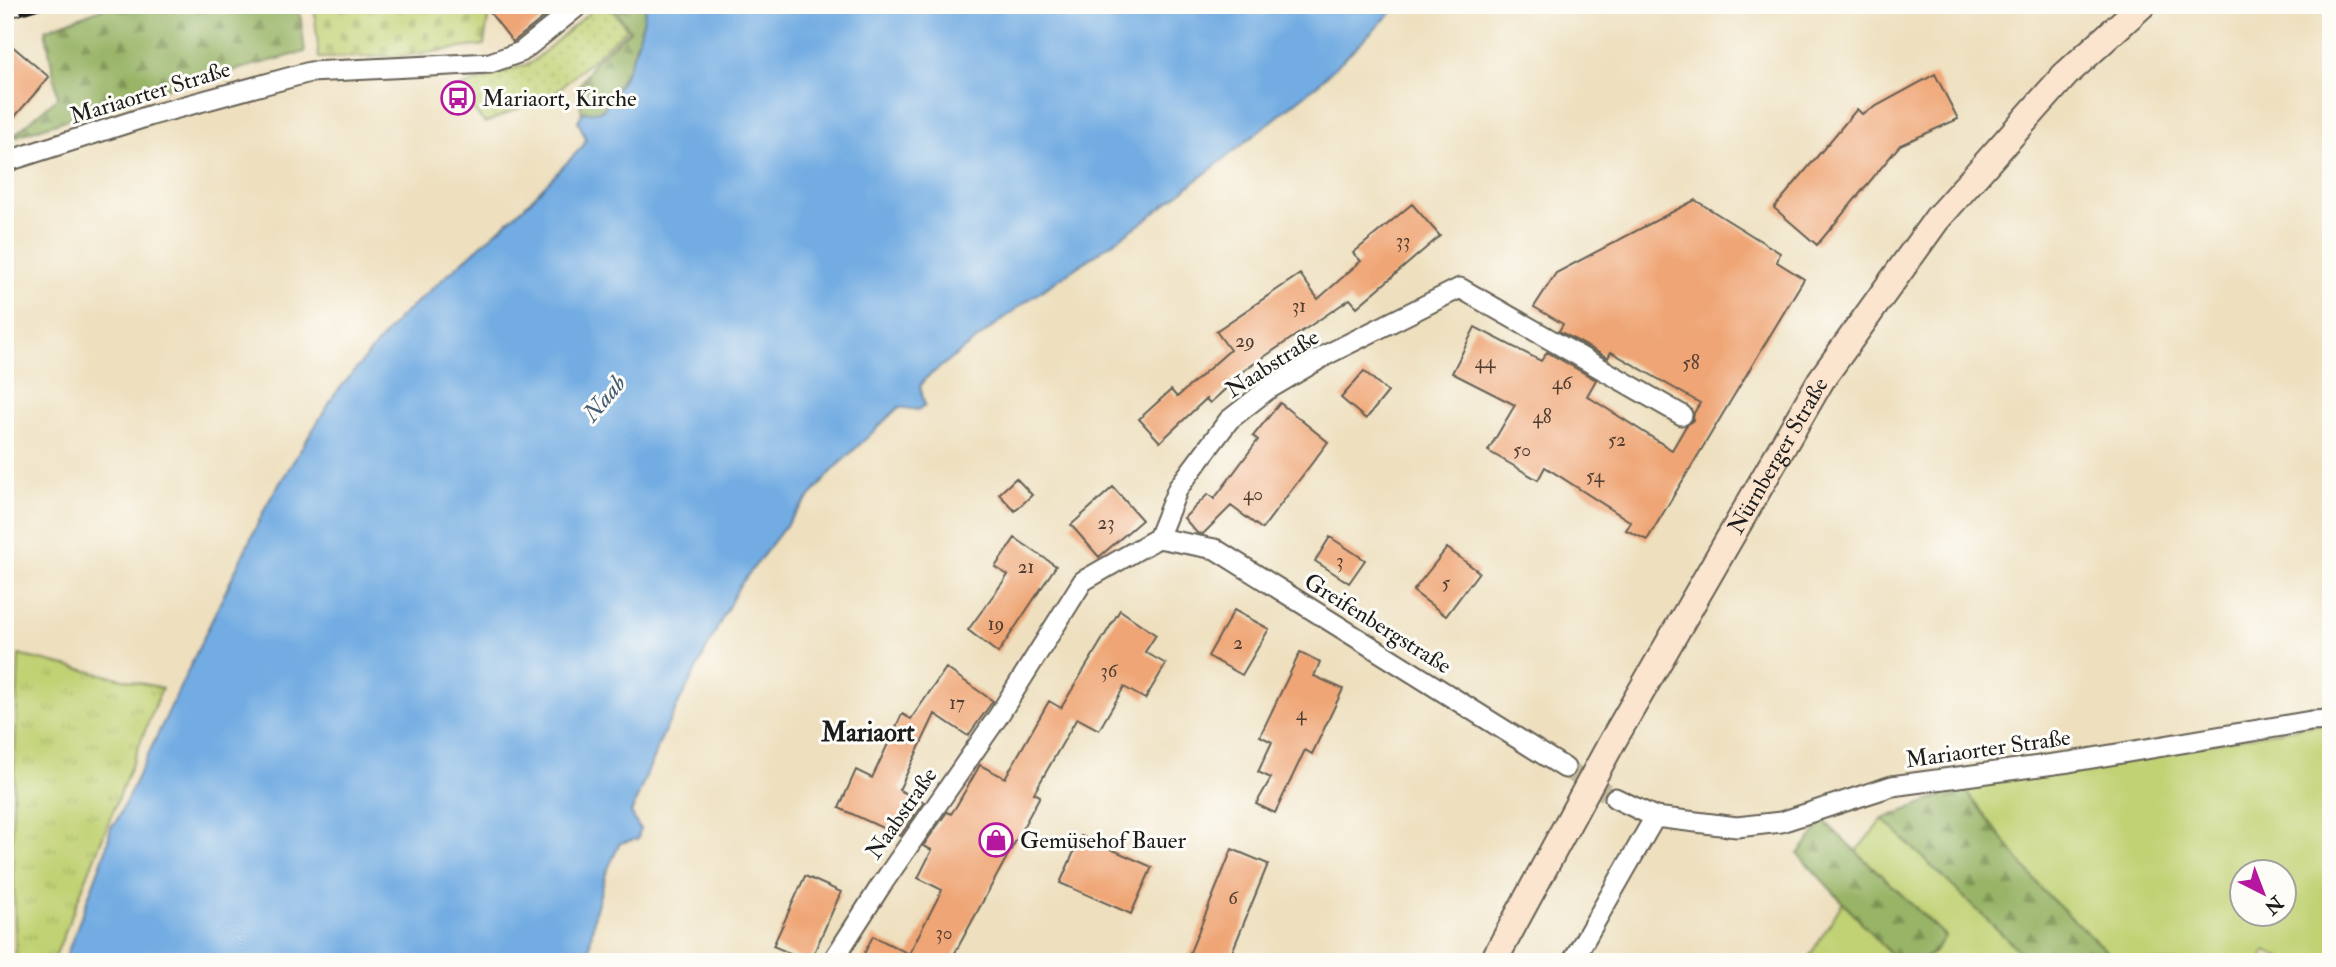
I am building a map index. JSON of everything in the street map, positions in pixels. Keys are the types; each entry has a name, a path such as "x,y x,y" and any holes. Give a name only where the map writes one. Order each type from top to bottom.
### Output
{"main road":[{"name":"Nürnberger Straße","path":"1493,962 1612,742 1821,380 1937,219 2065,75 2142,5"}],"street":[{"name":"Mariaorter Straße","path":"5,162 152,115 310,72 490,64 521,52 579,5"},
{"name":"Naabstraße","path":"832,962 880,887 999,715 1083,581 1158,538 1185,476 1229,420 1267,390 1328,354 1460,288 1682,415"},
{"name":"Greifenbergstraße","path":"1158,538 1215,549 1565,768"},
{"name":"Mariaorter Straße","path":"1655,817 1737,827 1781,822 1892,786 2069,762 2311,721 2331,720"},
{"path":"1572,962 1655,817 1615,798"}],"green space":[{"path":"112,5 299,5 305,52 147,93 11,138 58,97 45,30"},
{"path":"461,5 466,12 474,5 490,5 484,45 402,56 319,58 314,6"},
{"path":"598,5 608,5 627,29 555,93 485,123 454,89 531,63"},
{"path":"612,5 646,5 643,25 630,64 604,109 595,113 582,113 577,89 596,60 630,30"},
{"path":"19,655 162,688 53,962 16,962 12,825"},
{"path":"2331,722 2331,962 2289,962 2266,950 2260,962 2118,962 2043,891 1963,787"},
{"path":"1963,787 2043,891 2118,962 2031,962 1883,819"},
{"path":"1883,819 2031,962 1917,962 1935,952 1945,936 1856,851"},
{"path":"1824,821 1945,936 1931,954 1920,960 1898,962 1798,854"},
{"path":"1843,902 1898,962 1806,962"}],"water":[{"name":"Naab","path":"646,5 1399,5 1317,85 1233,152 1143,222 1024,303 925,379 920,386 925,405 918,410 899,407 834,469 794,515 738,588 663,734 631,813 640,829 638,839 620,843 606,873 595,913 587,962 64,962 106,850 111,827 117,820 267,504 335,394 399,318 525,206 583,146 586,139 578,121 582,113 602,111 611,100 636,47"}],"building":[{"path":"484,5 559,5 513,42"},
{"path":"5,40 49,77 5,128"},
{"path":"1935,74 1958,119 1900,145 1817,245 1774,208 1857,109 1862,114"},
{"path":"1695,200 1780,253 1777,262 1804,279 1647,540 1626,530 1631,522 1545,467 1538,480 1488,451 1515,405 1452,373 1475,327 1541,361 1547,352 1596,380 1587,396 1672,450 1686,426 1693,420 1700,403 1611,352 1608,358 1559,331 1563,324 1534,307 1556,273"},
{"path":"1412,204 1440,236 1357,307 1350,299 1230,380 1232,383 1210,403 1206,399 1160,442 1139,419 1171,390 1177,397 1230,350 1216,331 1300,274 1318,299 1361,261 1353,253"},
{"path":"1364,371 1388,392 1366,419 1341,398"},
{"path":"1280,403 1328,442 1262,529 1231,506 1203,534 1197,533 1184,518 1208,494 1214,499 1258,440 1253,436"},
{"path":"1016,478 1032,495 1015,511 999,494"},
{"path":"1113,487 1142,520 1099,557 1071,525"},
{"path":"1330,537 1365,560 1349,583 1315,561"},
{"path":"1015,538 1056,566 998,653 968,630 1008,575 995,567"},
{"path":"1447,548 1479,572 1446,616 1413,591"},
{"path":"1120,610 1156,635 1145,652 1166,664 1145,699 1124,687 1099,730 1077,718 1034,793 1040,796 950,962 860,962 873,936 909,954 942,890 918,878 932,850 923,846 947,812 951,814 980,765 1005,778 1049,701 1061,708"},
{"path":"1234,610 1269,629 1242,675 1208,656"},
{"path":"1300,652 1320,662 1314,676 1343,689 1312,754 1305,750 1275,813 1256,804 1271,778 1258,772 1272,742 1260,736"},
{"path":"946,668 993,701 968,736 935,714 899,790 924,802 900,836 839,808 856,770 872,778 902,714 911,719"},
{"path":"1081,836 1152,867 1131,914 1060,883"},
{"path":"1232,849 1268,864 1228,962 1186,962"},
{"path":"805,876 841,892 810,962 773,946"}],"tunnel":[{"path":"1565,768 1615,798"}],"railway":[{"path":"5,16 41,5"}],"place":[{"name":"Mariaort, Kirche","path":"458,98"},
{"name":"Gemüsehof Bauer","path":"996,840"}],"district":[{"name":"Mariaort","path":"868,732"}]}
